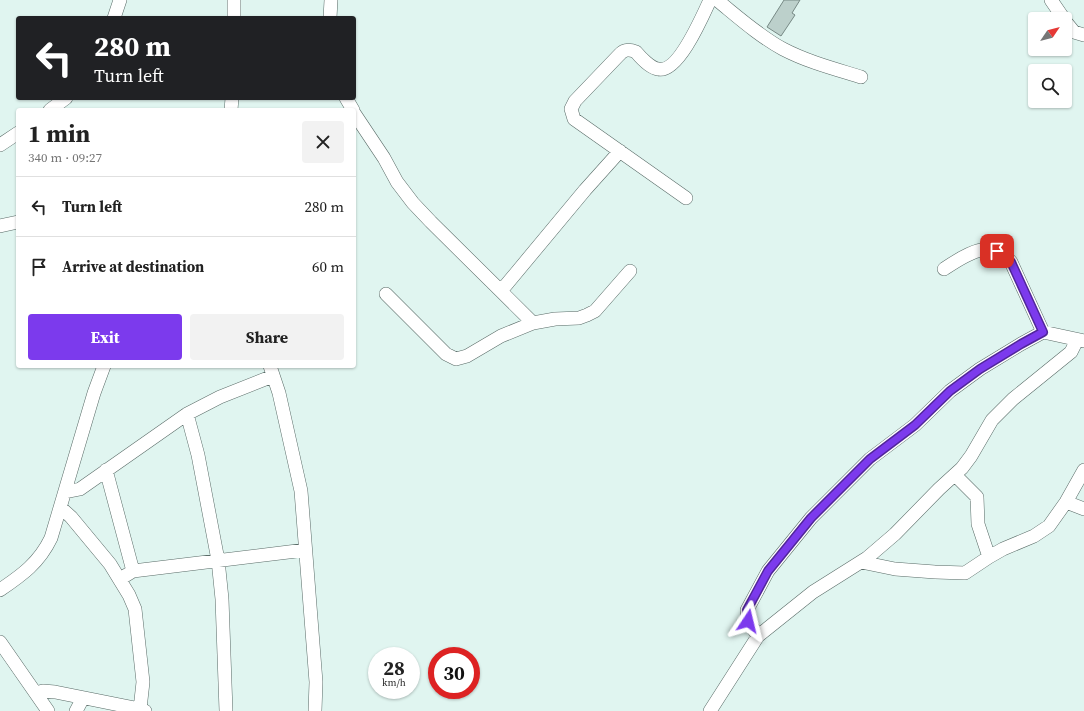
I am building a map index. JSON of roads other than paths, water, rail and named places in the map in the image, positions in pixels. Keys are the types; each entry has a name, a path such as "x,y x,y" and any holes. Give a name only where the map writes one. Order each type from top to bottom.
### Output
{"street":[{"path":"115,16 120,0"},
{"path":"234,0 234,16"},
{"path":"330,16 331,0"},
{"path":"686,198 574,119 571,112 572,105 625,50 636,52 655,68 662,70 669,67 680,56 696,29 710,0"},
{"path":"717,0 760,34 783,49 808,60 861,78"},
{"path":"1051,0 1059,12"},
{"path":"1072,30 1074,32 1084,35"},
{"path":"53,108 63,100"},
{"path":"356,116 384,158 397,182 413,203 533,323"},
{"path":"0,145 16,133"},
{"path":"501,290 585,190 620,151"},
{"path":"0,226 16,222"},
{"path":"944,269 975,252 991,249 1007,257 1014,268 1043,332"},
{"path":"386,294 446,354 456,359 467,356 501,336 533,323 555,319 579,318 595,311 630,271"},
{"path":"710,711 758,636 813,592 868,558 895,534 962,468 971,456 992,420 1013,399 1071,352 1081,341 1043,332 1021,344 980,369 950,391 915,425 870,459 811,518 768,571 747,610 748,621 758,636"},
{"path":"0,590 30,568 45,551 55,528 94,393 103,368"},
{"path":"65,492 80,489 187,414 272,371 279,394 300,491 316,682 315,711"},
{"path":"187,414 198,456 218,560 222,599 226,711"},
{"path":"106,470 133,571"},
{"path":"861,562 894,569 965,573 1003,549 1034,536 1049,526 1066,502 1084,470"},
{"path":"955,475 977,497 978,524 988,558"},
{"path":"1066,502 1084,509"},
{"path":"36,693 49,691 143,710 143,682 135,609 120,578 86,534 60,508"},
{"path":"120,578 133,571 305,550"},
{"path":"0,642 48,711"},
{"path":"76,711 83,698"}]}
